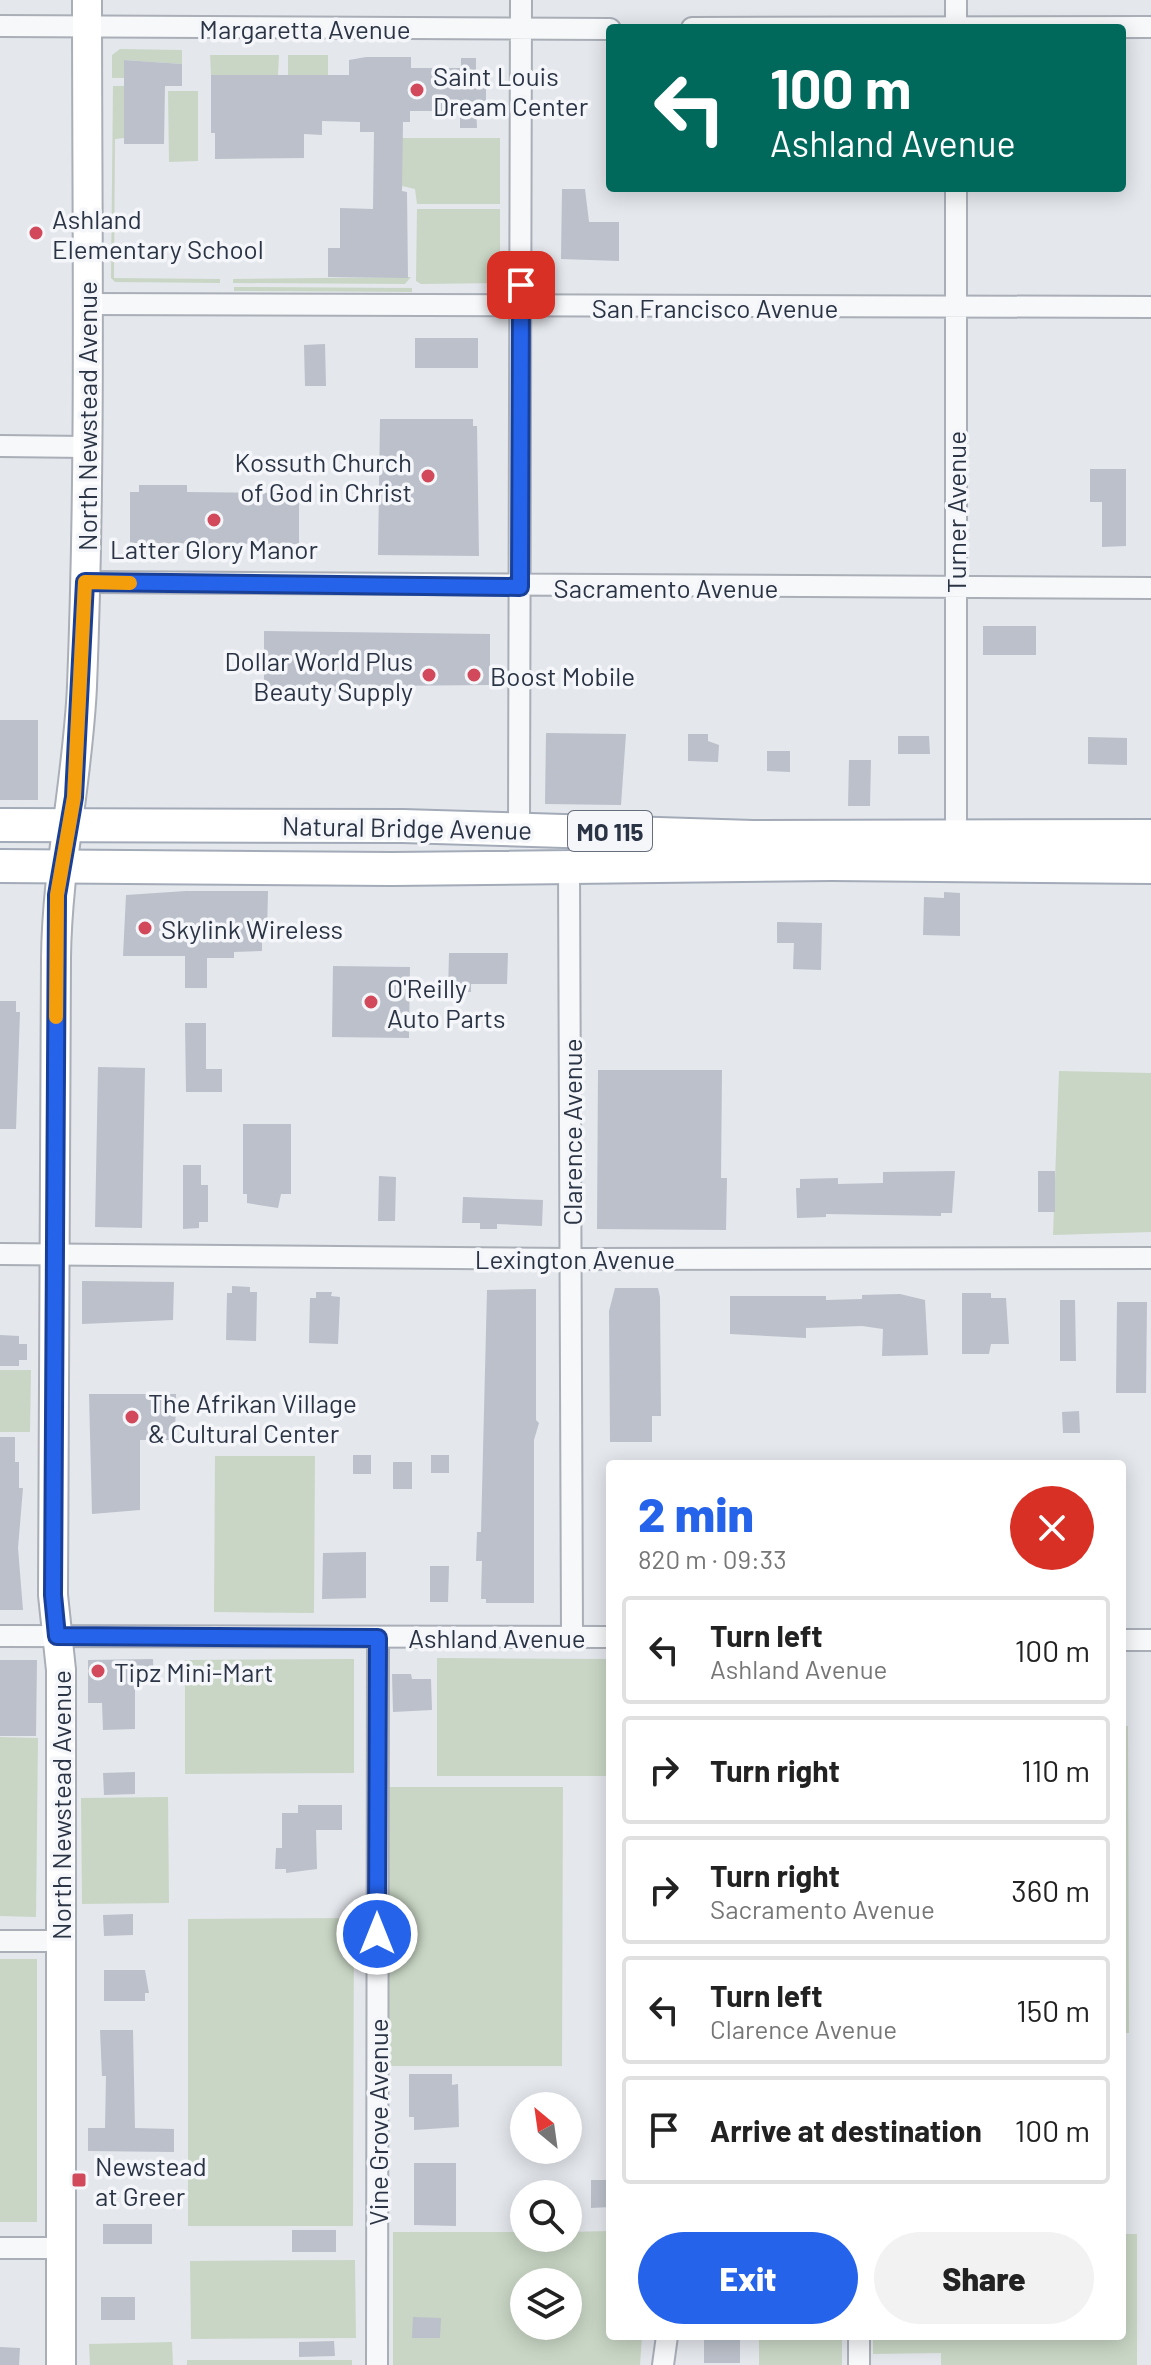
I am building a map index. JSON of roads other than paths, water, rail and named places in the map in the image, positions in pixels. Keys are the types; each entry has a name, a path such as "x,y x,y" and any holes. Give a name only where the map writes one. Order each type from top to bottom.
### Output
{"main road":[{"name":"Natural Bridge Avenue","path":"0,825 100,823 519,828 753,837 1151,836"},
{"path":"0,845 44,841 69,825"},
{"path":"61,866 74,854 99,847 226,844 316,826"},
{"name":"Natural Bridge Avenue","path":"0,866 569,868 831,864 1151,867"}],"street":[{"path":"519,828 521,0"},
{"path":"956,0 956,24"},
{"name":"Margaretta Avenue","path":"0,26 87,14 521,29 606,29"},
{"name":"North Newstead Avenue","path":"61,2365 61,1670 53,1595 57,895 69,825 81,691 85,582 87,14"},
{"path":"1126,27 1151,27"},
{"name":"Turner Avenue","path":"956,192 956,836"},
{"name":"San Francisco Avenue","path":"86,304 1151,307"},
{"path":"0,446 86,447"},
{"name":"Sacramento Avenue","path":"85,582 520,587 1151,588"},
{"name":"Clarence Avenue","path":"569,868 572,1636"},
{"name":"Lexington Avenue","path":"0,1254 571,1259 1151,1258"},
{"name":"Ashland Avenue","path":"0,1636 606,1637"},
{"name":"Vine Grove Avenue","path":"377,2365 378,1638"},
{"path":"1126,1640 1151,1640"},
{"path":"0,1941 61,1941"},
{"path":"0,2248 61,2248"},
{"path":"663,2365 666,2340"},
{"path":"859,2340 859,2365"}],"place":[{"name":"Saint Louis Dream Center","path":"417,90"},
{"name":"Ashland Elementary School","path":"36,233"},
{"name":"Kossuth Church of God in Christ","path":"428,476"},
{"name":"Latter Glory Manor","path":"214,520"},
{"name":"Dollar World Plus Beauty Supply","path":"429,675"},
{"name":"Boost Mobile","path":"474,675"},
{"name":"Skylink Wireless","path":"145,928"},
{"name":"O'Reilly Auto Parts","path":"371,1002"},
{"name":"The Afrikan Village & Cultural Center","path":"132,1417"},
{"name":"Tipz Mini-Mart","path":"98,1671"},
{"name":"Newstead at Greer","path":"79,2180"}]}
